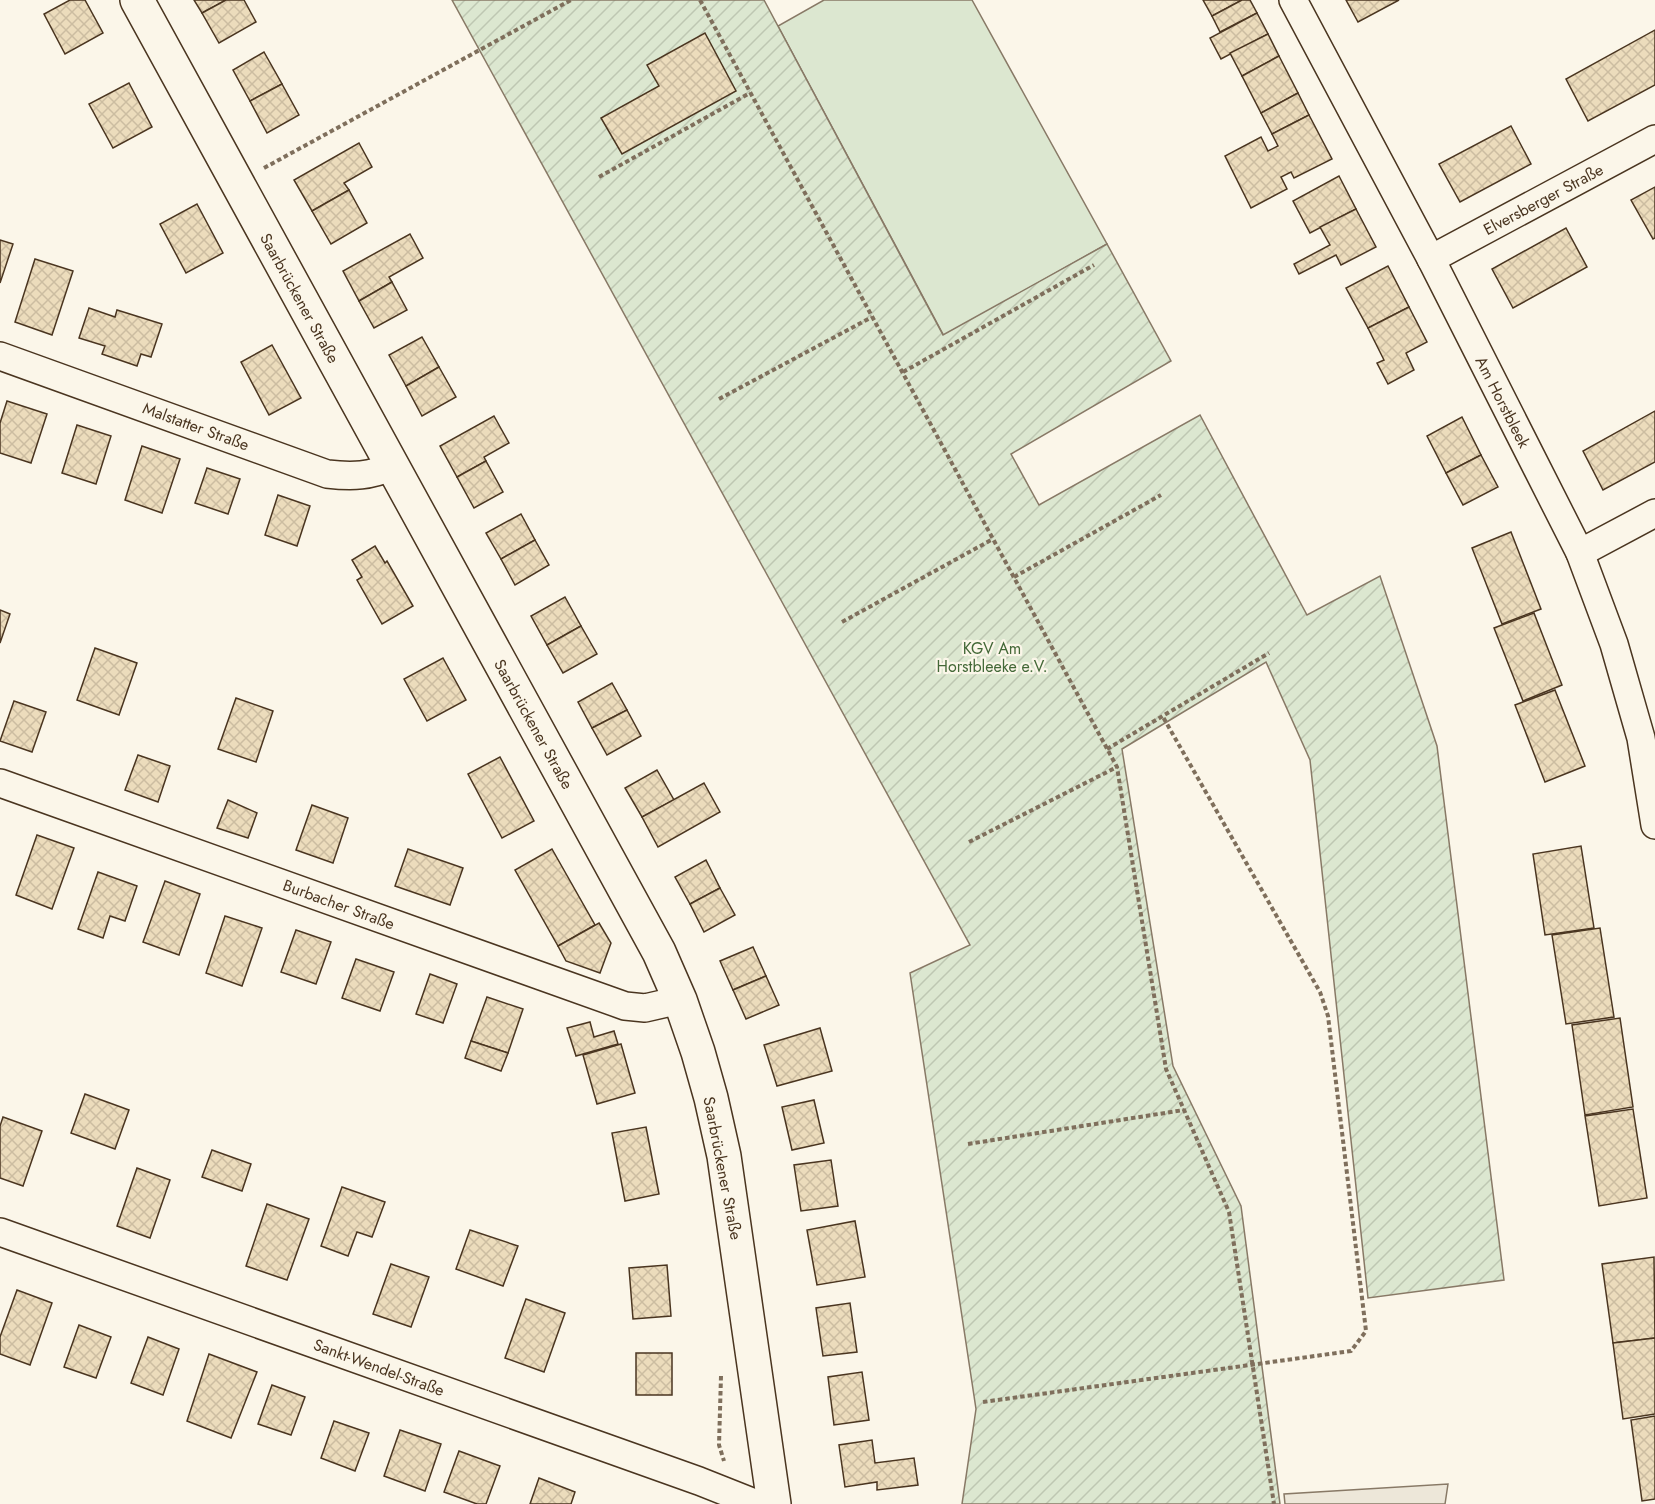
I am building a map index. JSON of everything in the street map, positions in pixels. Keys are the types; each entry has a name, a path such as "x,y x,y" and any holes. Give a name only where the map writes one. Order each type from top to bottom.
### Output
{"street":[{"name":"Saarbrückener Straße","path":"137,0 659,952 680,1000 711,1098 724,1156 774,1504"},
{"name":"Am Horstbleek","path":"1293,0 1431,259 1580,553 1614,644 1641,738 1655,825"},
{"name":"Elversberger Straße","path":"1431,259 1655,139"},
{"name":"Malstatter Straße","path":"0,356 327,474 353,477 373,474 394,466"},
{"path":"1580,553 1655,513"},
{"name":"Burbacher Straße","path":"0,783 625,1006 645,1008 680,1000"},
{"name":"Sankt-Wendel-Straße","path":"0,1232 757,1504"}],"path":[{"path":"255,173 571,0"},
{"path":"700,0 1117,767 1166,1069 1229,1212 1274,1504"},
{"path":"598,177 750,93"},
{"path":"903,372 1095,265"},
{"path":"719,399 872,317"},
{"path":"1014,577 1161,495"},
{"path":"842,622 993,539"},
{"path":"1107,749 1269,654"},
{"path":"983,1402 1351,1351 1366,1331 1328,1016 1320,992 1163,717"},
{"path":"969,842 1117,767"},
{"path":"968,1144 1184,1110"},
{"path":"722,1367 719,1445 732,1494"}],"green space":[{"name":"KGV Am Horstbleeke e.V.","path":"452,0 764,0 943,335 1107,244 1171,361 1011,454 1039,505 1200,415 1307,615 1380,576 1437,746 1504,1280 1368,1298 1310,760 1266,662 1122,749 1173,1066 1241,1206 1280,1504 962,1504 976,1409 910,973 970,945"},
{"path":"824,0 972,0 1107,244 944,336 778,26"}],"shaded area":[{"path":"1448,1484 1445,1504 1285,1504 1284,1494"}],"building":[{"path":"70,0 85,0 103,33 65,54 44,14"},
{"path":"194,0 226,0 202,13"},
{"path":"226,0 244,0 256,22 219,43 202,13"},
{"path":"1203,0 1242,0 1212,16"},
{"path":"1242,0 1250,0 1257,13 1220,32 1212,16"},
{"path":"1346,0 1399,0 1358,22"},
{"path":"1257,13 1268,34 1221,59 1210,38"},
{"path":"1655,30 1655,85 1588,121 1566,79"},
{"path":"705,33 736,91 622,154 601,118 659,86 647,65"},
{"path":"1268,34 1279,56 1242,76 1230,53"},
{"path":"264,52 282,84 250,101 233,70"},
{"path":"1279,56 1298,93 1261,113 1242,76"},
{"path":"129,83 152,127 113,148 89,104"},
{"path":"282,84 299,115 267,133 250,101"},
{"path":"1298,93 1309,115 1272,134 1261,113"},
{"path":"1309,115 1332,159 1294,178 1291,172 1281,177 1287,189 1251,208 1225,156 1261,137 1268,151 1278,146 1272,134"},
{"path":"1511,126 1531,164 1460,202 1439,164"},
{"path":"359,143 372,167 344,183 349,190 312,211 294,180"},
{"path":"1339,176 1356,209 1310,233 1293,201"},
{"path":"1655,187 1655,238 1653,239 1631,200"},
{"path":"349,190 367,223 331,244 312,211"},
{"path":"197,204 223,253 186,273 160,224"},
{"path":"1356,209 1376,247 1341,265 1336,255 1299,274 1294,264 1330,245 1320,227"},
{"path":"1566,228 1587,267 1513,308 1492,269"},
{"path":"410,234 423,258 389,277 392,282 359,301 343,271"},
{"path":"0,240 13,244 0,283"},
{"path":"35,259 73,271 52,335 15,322"},
{"path":"1388,266 1409,307 1368,328 1346,288"},
{"path":"392,282 407,310 374,328 359,301"},
{"path":"1409,307 1427,342 1406,353 1414,370 1388,384 1377,363 1384,360 1368,328"},
{"path":"89,308 115,317 117,310 162,324 151,357 141,354 137,366 102,354 105,346 79,338"},
{"path":"422,337 439,367 406,386 389,355"},
{"path":"272,345 301,398 269,415 241,362"},
{"path":"439,367 456,397 422,416 406,386"},
{"path":"7,401 47,414 31,463 0,453 0,423"},
{"path":"1655,411 1655,462 1603,490 1583,451"},
{"path":"494,416 509,443 484,457 486,461 457,477 440,446"},
{"path":"1462,417 1481,455 1446,473 1427,436"},
{"path":"77,425 111,436 96,484 62,473"},
{"path":"142,446 180,459 162,513 125,500"},
{"path":"1481,455 1498,487 1463,505 1446,473"},
{"path":"486,461 503,492 474,508 457,477"},
{"path":"207,468 240,479 228,514 195,503"},
{"path":"278,495 310,506 297,546 265,535"},
{"path":"521,514 535,540 501,559 486,533"},
{"path":"1511,532 1541,609 1502,624 1472,548"},
{"path":"535,540 549,565 515,585 501,559"},
{"path":"375,546 385,563 387,561 413,606 382,624 357,580 362,577 352,560"},
{"path":"565,597 581,626 547,645 531,616"},
{"path":"0,610 10,614 0,643"},
{"path":"1534,613 1562,685 1523,701 1494,628"},
{"path":"581,626 597,654 563,673 547,645"},
{"path":"95,648 137,663 119,715 77,700"},
{"path":"443,658 466,700 427,721 404,679"},
{"path":"612,683 627,710 592,728 578,702"},
{"path":"1555,690 1585,766 1545,782 1515,705"},
{"path":"236,698 273,711 256,762 218,749"},
{"path":"14,701 46,712 32,752 0,741"},
{"path":"627,710 641,736 607,755 592,728"},
{"path":"138,755 170,766 158,802 125,790"},
{"path":"500,757 534,821 502,838 468,774"},
{"path":"657,770 674,800 642,817 625,788"},
{"path":"704,783 720,812 658,847 642,817"},
{"path":"228,800 257,813 248,838 217,828"},
{"path":"312,805 348,818 333,863 296,850"},
{"path":"37,835 74,848 52,909 16,895"},
{"path":"1581,846 1594,928 1545,935 1533,854"},
{"path":"408,849 463,868 450,905 395,886"},
{"path":"552,849 595,925 558,946 515,870"},
{"path":"706,860 720,888 690,904 675,877"},
{"path":"98,872 137,886 125,921 110,916 103,938 78,929"},
{"path":"165,881 200,894 179,955 143,942"},
{"path":"720,888 735,915 704,932 690,904"},
{"path":"225,916 262,928 242,986 206,973"},
{"path":"599,923 611,943 600,973 566,961 558,946"},
{"path":"1600,928 1614,1017 1566,1024 1552,935"},
{"path":"296,930 331,942 316,984 281,972"},
{"path":"753,947 766,976 733,990 720,961"},
{"path":"356,959 394,972 380,1011 342,998"},
{"path":"430,974 457,984 443,1023 416,1014"},
{"path":"766,976 779,1005 746,1019 733,990"},
{"path":"487,997 523,1009 508,1053 471,1041"},
{"path":"1620,1018 1633,1107 1585,1115 1572,1025"},
{"path":"590,1022 594,1037 614,1031 618,1044 576,1056 567,1028"},
{"path":"820,1028 832,1071 777,1086 764,1045"},
{"path":"471,1041 508,1053 501,1071 465,1058"},
{"path":"621,1044 635,1093 597,1104 583,1055"},
{"path":"85,1094 129,1110 115,1149 71,1133"},
{"path":"814,1100 824,1143 792,1150 782,1107"},
{"path":"1633,1109 1647,1198 1599,1206 1585,1116"},
{"path":"3,1117 42,1131 23,1186 0,1178 0,1126"},
{"path":"646,1127 659,1194 625,1201 612,1133"},
{"path":"212,1150 251,1164 242,1191 202,1177"},
{"path":"831,1160 838,1206 801,1211 794,1165"},
{"path":"137,1168 170,1180 150,1238 117,1226"},
{"path":"342,1187 385,1202 372,1237 357,1232 348,1256 321,1246"},
{"path":"267,1204 309,1219 287,1280 246,1266"},
{"path":"855,1221 865,1277 817,1285 807,1230"},
{"path":"470,1230 518,1246 503,1286 456,1269"},
{"path":"1654,1257 1655,1338 1613,1343 1602,1264"},
{"path":"391,1264 429,1277 411,1327 373,1314"},
{"path":"667,1265 671,1316 633,1319 629,1268"},
{"path":"17,1290 52,1303 30,1365 0,1354 0,1337"},
{"path":"526,1299 565,1313 544,1372 505,1358"},
{"path":"850,1303 857,1352 823,1356 816,1308"},
{"path":"79,1325 111,1337 96,1378 64,1367"},
{"path":"148,1337 179,1349 163,1395 131,1383"},
{"path":"1655,1338 1655,1414 1623,1419 1613,1343"},
{"path":"636,1353 672,1353 672,1395 636,1395"},
{"path":"209,1354 257,1372 231,1438 187,1421"},
{"path":"862,1372 869,1420 834,1425 828,1377"},
{"path":"272,1385 305,1397 291,1435 258,1424"},
{"path":"1655,1416 1655,1499 1642,1501 1631,1420"},
{"path":"334,1421 369,1433 355,1471 321,1458"},
{"path":"400,1430 441,1444 425,1491 384,1476"},
{"path":"872,1440 875,1463 914,1458 918,1485 877,1490 877,1482 845,1487 839,1445"},
{"path":"459,1451 500,1466 486,1504 477,1504 444,1492"},
{"path":"539,1478 575,1492 571,1504 530,1504"}]}
